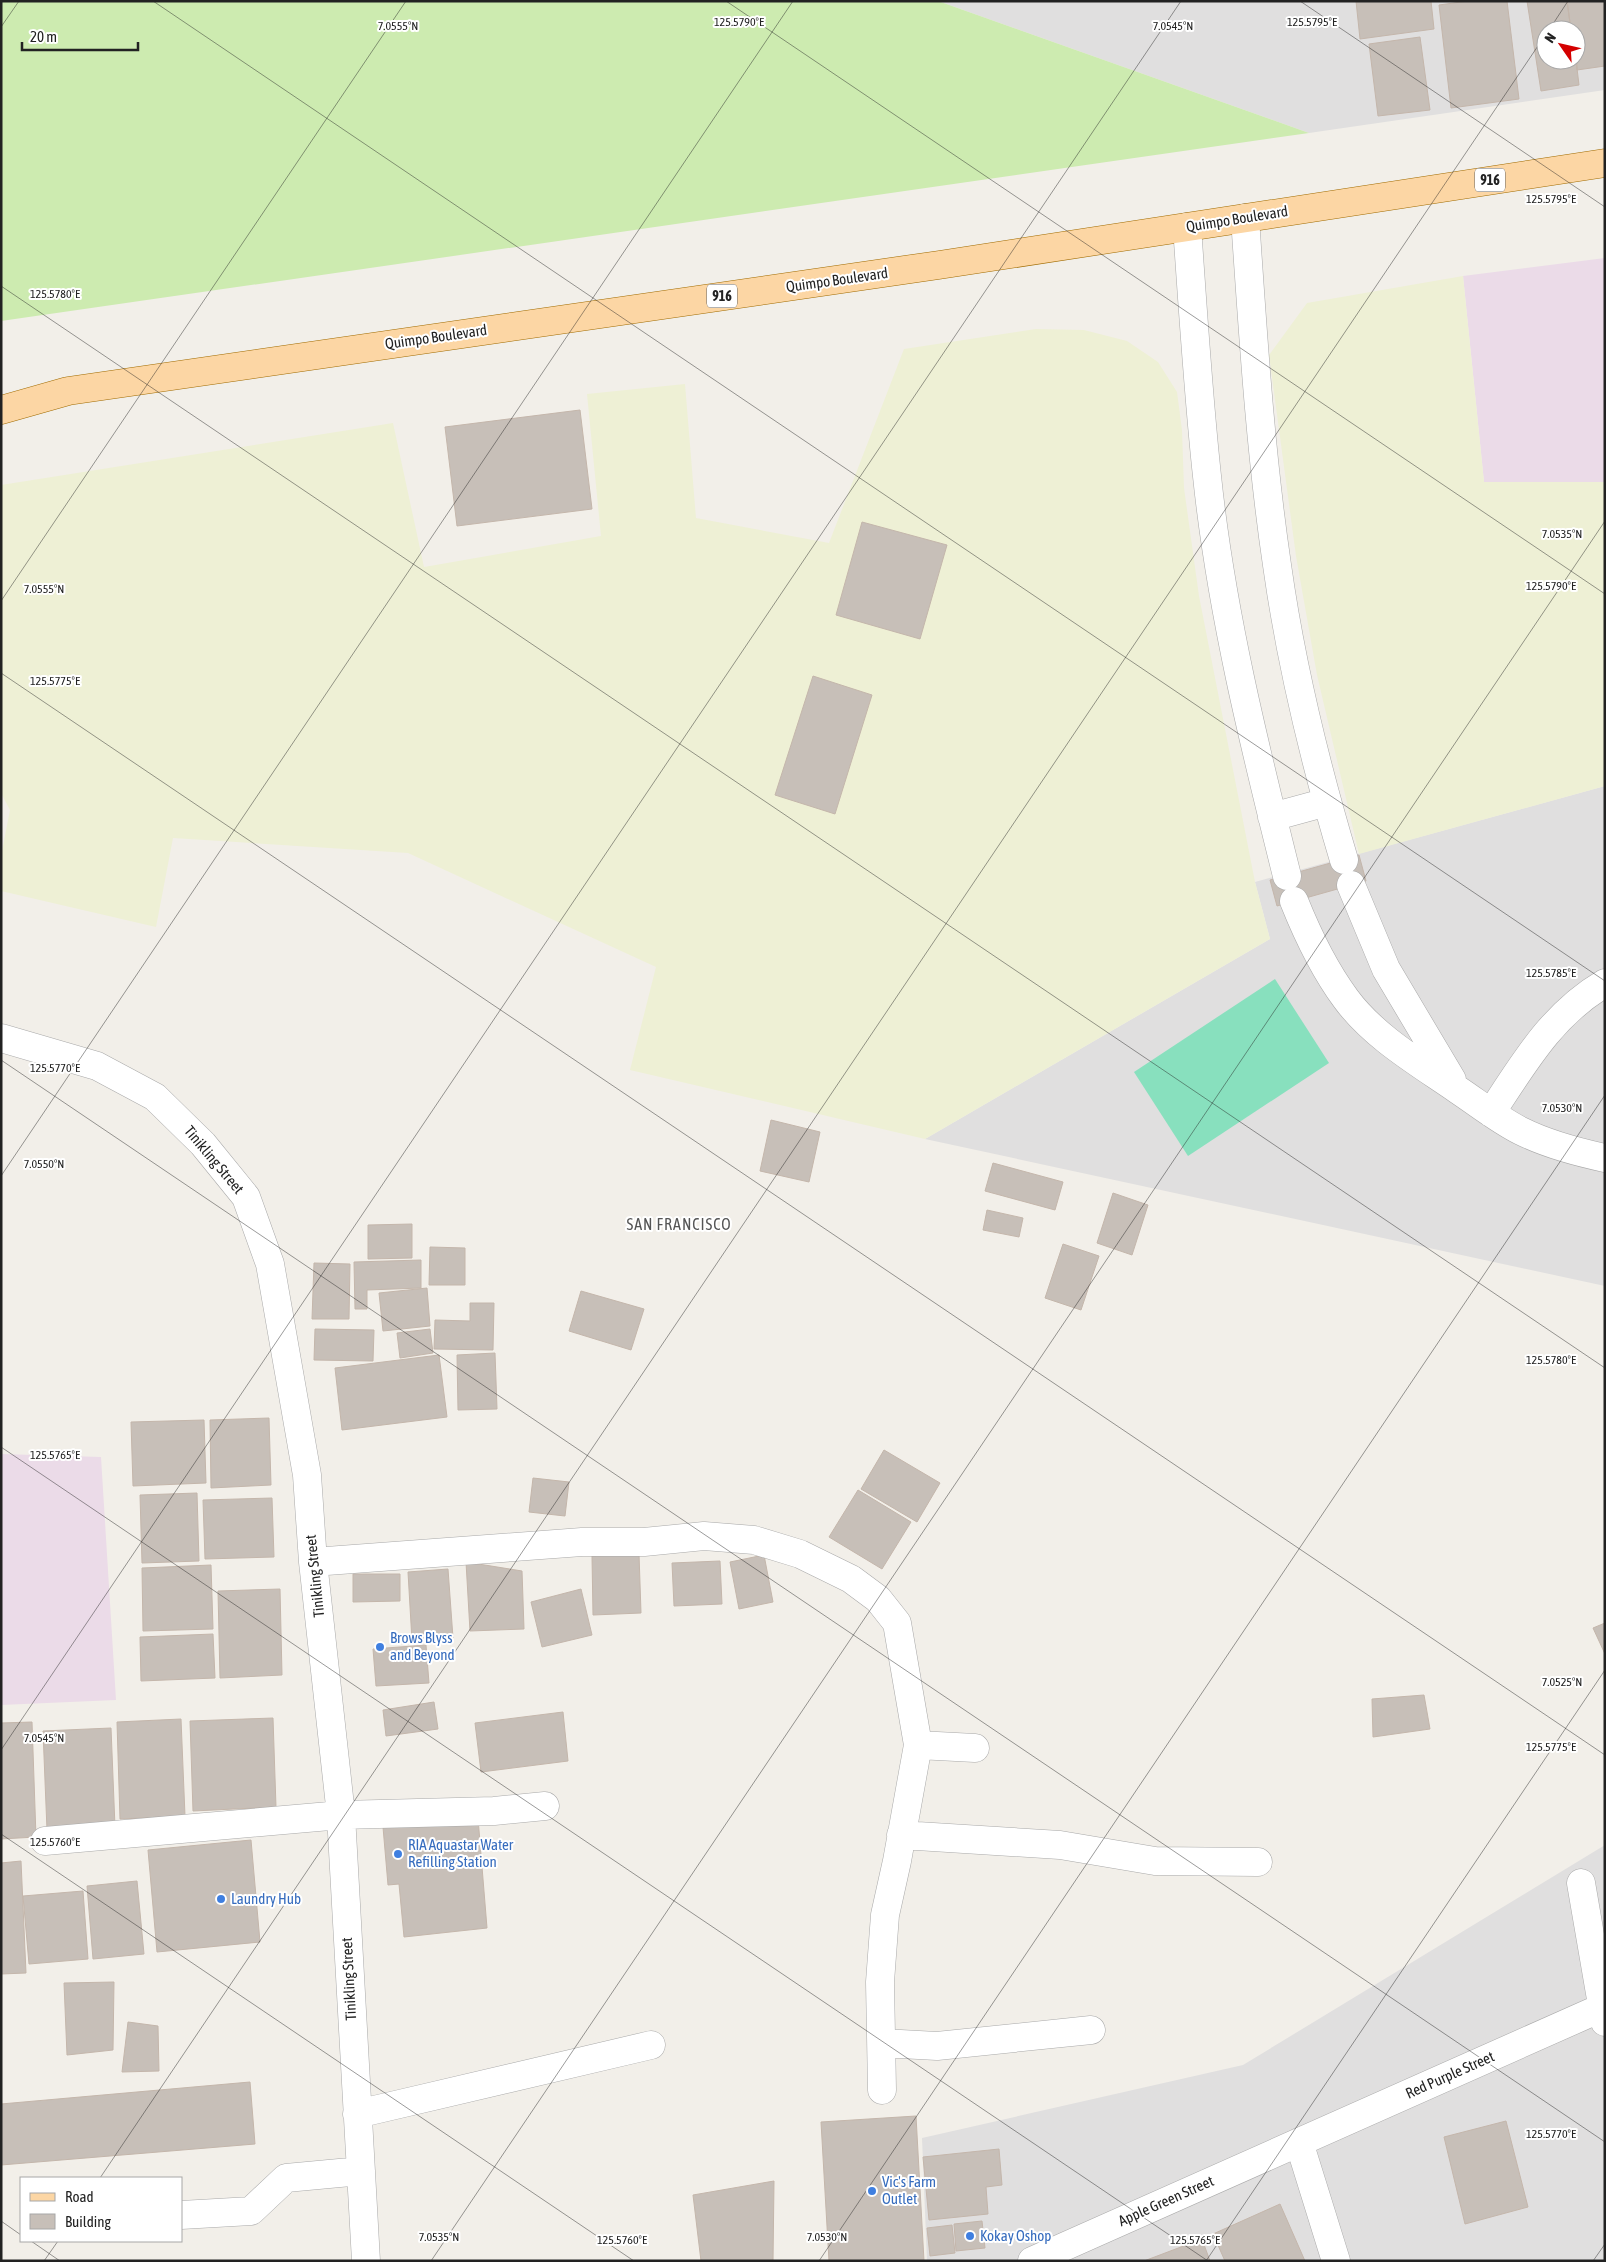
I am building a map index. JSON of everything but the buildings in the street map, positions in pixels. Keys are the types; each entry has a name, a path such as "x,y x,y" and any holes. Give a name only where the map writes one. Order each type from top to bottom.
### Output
{"main road":[{"name":"Quimpo Boulevard","path":"1,410 68,391 1187,227 1605,163"},
{"name":"Quimpo Boulevard","path":"1,389 68,391"}],"street":[{"path":"1245,218 1264,470 1277,566 1297,680 1326,802 1347,873 1386,969 1429,1046 1458,1090"},
{"path":"1187,227 1207,477 1222,579 1243,692 1272,817 1291,888 1310,941 1347,1000 1368,1023 1416,1062 1522,1132 1575,1152 1605,1158"},
{"path":"1272,817 1326,802"},
{"path":"1491,1113 1555,1022 1582,996 1605,983"},
{"name":"Tinikling Street","path":"1,1038 97,1066 155,1097 203,1144 246,1197 270,1264 307,1475 313,1562 341,1815 366,2261"},
{"path":"313,1562 582,1542 644,1542 704,1536 754,1540 800,1554 851,1579 878,1599 897,1623 918,1745 884,1915 880,1982 882,2090"},
{"path":"918,1745 976,1748"},
{"path":"45,1841 341,1815 494,1811 545,1806"},
{"path":"901,1835 1060,1845 1155,1861 1258,1862"},
{"path":"1581,1883 1603,2015"},
{"name":"Red Purple Street","path":"1299,2142 1603,2015"},
{"path":"882,2043 937,2046 1091,2030"},
{"path":"357,2114 651,2046"},
{"path":"1299,2142 1336,2261"},
{"name":"Apple Green Street","path":"1032,2261 1299,2142"},
{"path":"182,2215 251,2211 286,2178 361,2170"}],"shaded area":[{"path":"938,1 1605,1 1605,90 1309,133"},
{"path":"1605,258 1605,482 1484,482 1463,276"},
{"path":"1605,786 1605,1286 925,1139 1270,939 1255,882"},
{"path":"1,1454 101,1457 116,1700 1,1705"},
{"path":"1605,1845 1605,2261 927,2261 922,2138 1243,2065"}],"green space":[{"path":"1,1 938,1 1309,133 1,321"},
{"path":"1463,276 1484,482 1605,482 1605,786 1359,854 1317,675 1296,556 1269,355 1307,303"},
{"path":"1036,329 1084,330 1127,341 1158,362 1177,392 1182,430 1184,488 1199,596 1255,882 1270,939 925,1139 630,1070 656,967 408,853 173,838 156,927 1,891 1,856 10,810 1,793 1,485 393,423 424,567 601,536 587,394 685,384 696,518 829,543 904,349"},
{"path":"1275,979 1329,1063 1188,1156 1134,1072"}],"place":[{"name":"Brows Blyss and Beyond","path":"380,1647"},
{"name":"RIA Aquastar Water Refilling Station","path":"398,1854"},
{"name":"Laundry Hub","path":"221,1899"},
{"name":"Vic's Farm Outlet","path":"872,2191"},
{"name":"Kokay Oshop","path":"970,2236"}],"district":[{"name":"SAN FRANCISCO","path":"679,1224"}]}
